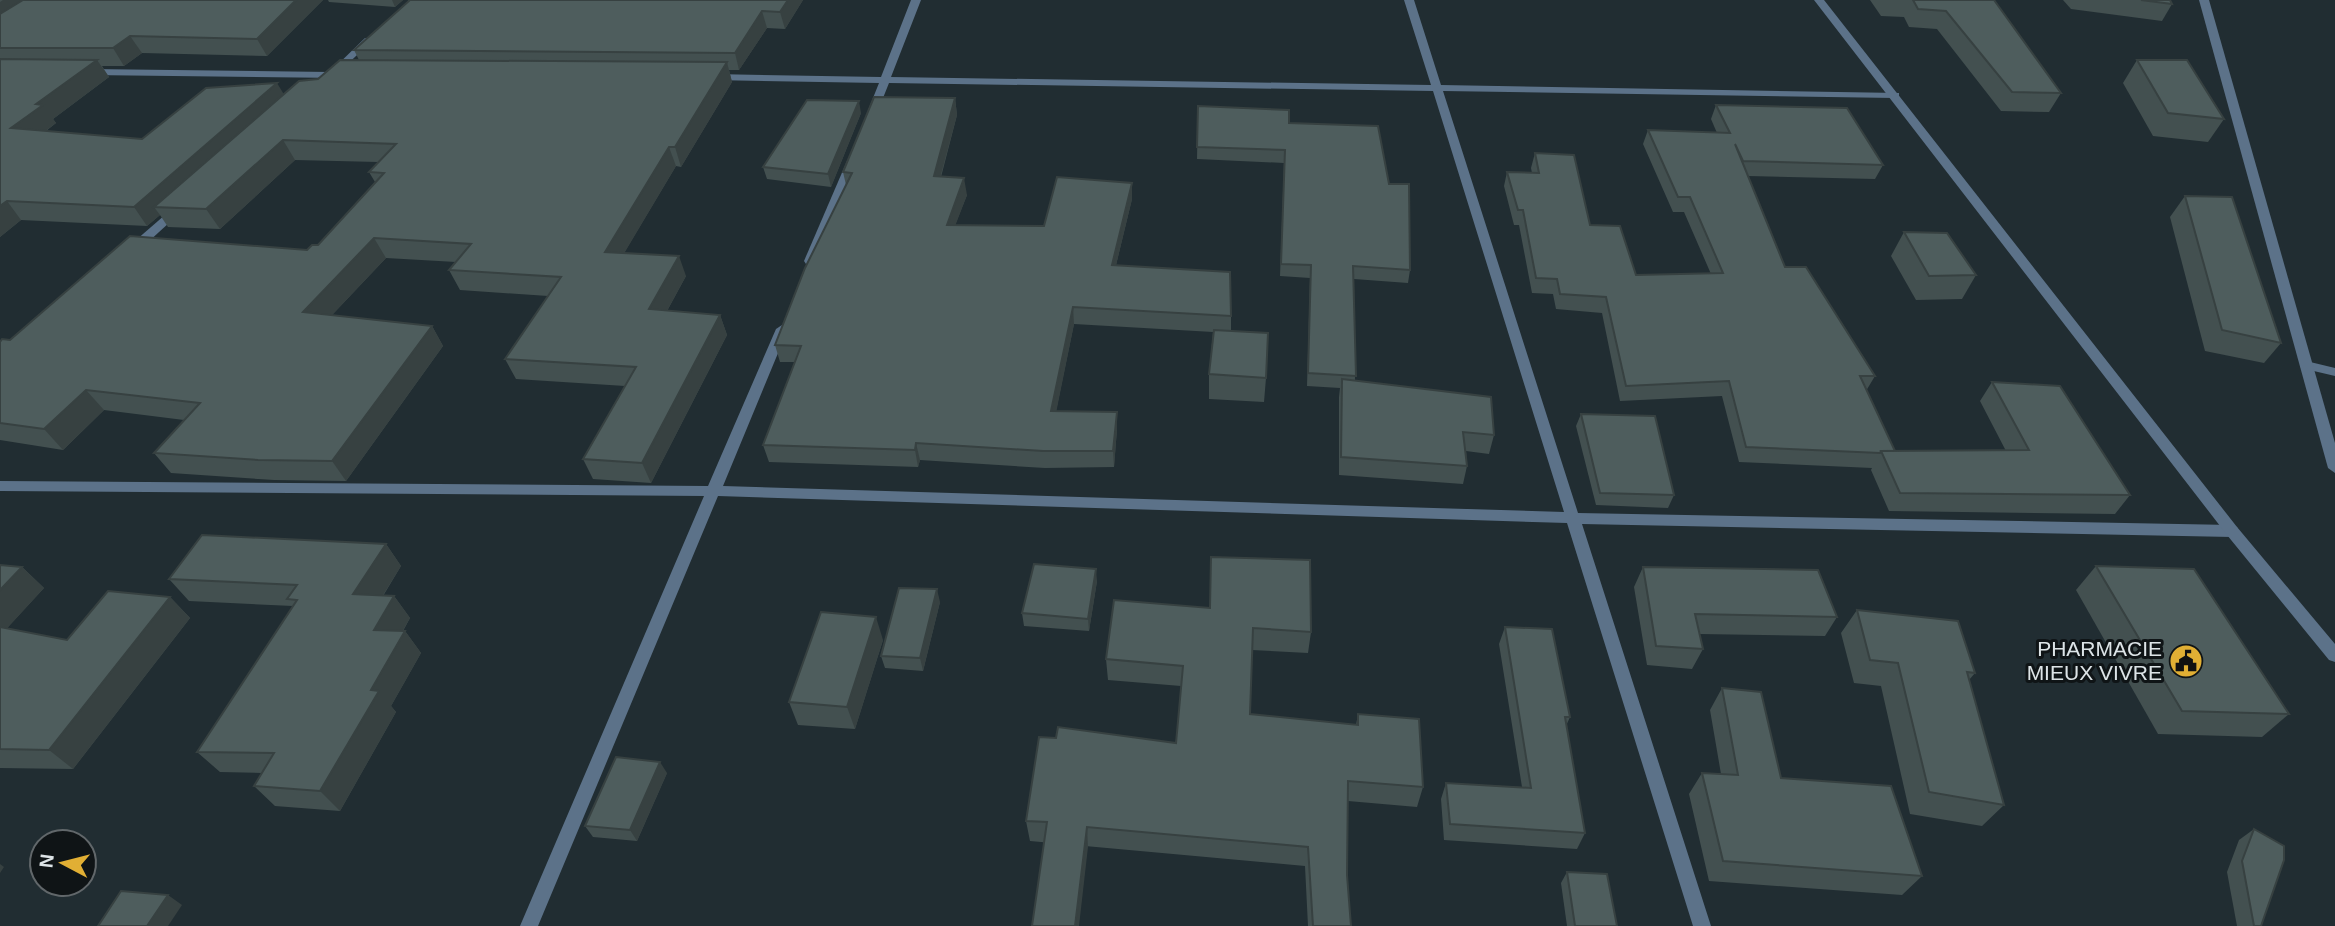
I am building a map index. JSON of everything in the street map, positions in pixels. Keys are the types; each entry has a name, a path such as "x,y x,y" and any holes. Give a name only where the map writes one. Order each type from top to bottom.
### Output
{"street":[{"path":"865,129 916,0"},
{"path":"1409,0 1702,926"},
{"path":"1819,0 2232,531 2335,655"},
{"path":"2204,0 2335,468"},
{"path":"319,85 375,33"},
{"path":"82,72 357,75"},
{"path":"706,77 887,77 1895,95"},
{"path":"806,271 855,155"},
{"path":"123,258 185,203"},
{"path":"529,926 785,323"},
{"path":"2306,365 2335,372"},
{"path":"0,486 715,491 1573,518 2232,531"}],"building":[{"path":"23,0 296,0 257,39 130,36 113,48 0,48 0,14"},
{"path":"410,0 788,0 780,12 762,11 735,53 354,50"},
{"path":"1913,0 1994,0 2061,93 2012,92 1946,11 1918,9"},
{"path":"2141,0 2170,0 2172,4"},
{"path":"0,59 97,60 36,104 43,105 11,128 142,139 206,88 277,83 134,207 7,201 0,206"},
{"path":"340,60 727,62 675,147 669,147 605,252 679,256 649,309 720,315 642,463 583,459 636,367 505,359 561,277 449,270 471,244 374,238 303,312 432,326 332,461 258,460 154,453 200,403 86,390 44,429 0,423 2,339 10,340 130,236 307,250 312,245 318,245 384,173 369,172 396,144 283,140 206,209 154,207 299,81 318,79"},
{"path":"2137,60 2187,60 2224,119 2168,113"},
{"path":"874,97 955,98 934,176 964,178 947,225 1044,226 1057,177 1132,183 1112,265 1230,272 1231,316 1073,307 1051,411 1117,412 1113,451 1043,451 916,443 915,450 763,445 801,346 775,345 805,268 852,173 843,172"},
{"path":"807,100 859,101 828,174 763,167"},
{"path":"1716,105 1847,108 1883,165 1743,161 1735,144 1785,267 1806,267 1875,376 1860,376 1895,451 1880,453 1746,447 1729,381 1626,386 1606,297 1560,294 1557,279 1536,278 1523,210 1518,210 1507,172 1539,173 1535,153 1574,155 1590,225 1620,226 1636,275 1723,273 1690,197 1678,197 1648,130 1730,133"},
{"path":"1198,106 1289,110 1289,123 1378,126 1389,184 1409,184 1410,270 1353,266 1356,376 1308,373 1311,265 1281,264 1285,150 1197,147"},
{"path":"2185,196 2232,197 2281,343 2222,330"},
{"path":"1904,232 1947,233 1976,275 1929,276"},
{"path":"1214,330 1268,333 1266,378 1209,374"},
{"path":"1342,379 1491,397 1494,435 1463,432 1467,466 1341,457"},
{"path":"1992,382 2060,386 2130,495 1900,493 1881,451 2029,450"},
{"path":"1581,414 1655,416 1674,495 1600,493"},
{"path":"202,535 386,544 353,594 394,596 374,630 405,631 371,690 379,691 320,791 254,786 274,753 197,752 297,600 287,599 297,585 169,579"},
{"path":"1211,557 1310,560 1311,632 1253,628 1250,714 1358,725 1358,714 1419,719 1423,787 1348,781 1347,875 1351,926 1313,926 1308,847 1087,827 1075,926 1032,926 1047,822 1026,821 1039,737 1056,738 1058,727 1176,743 1183,666 1106,659 1114,600 1210,608"},
{"path":"1034,564 1096,569 1088,619 1022,613"},
{"path":"0,565 22,567 0,590"},
{"path":"2096,566 2194,569 2289,714 2182,711"},
{"path":"1643,567 1818,570 1837,617 1695,614 1703,649 1656,646"},
{"path":"899,588 937,589 920,658 881,656"},
{"path":"108,591 170,597 49,750 0,749 0,627 67,640"},
{"path":"1857,610 1958,621 1975,673 1967,672 2004,805 1929,792 1898,663 1870,660"},
{"path":"821,612 876,617 847,707 789,702"},
{"path":"1505,627 1552,629 1570,717 1565,717 1585,833 1450,824 1446,783 1531,788"},
{"path":"1722,688 1761,692 1781,778 1891,786 1922,876 1723,861 1702,773 1738,775"},
{"path":"616,757 660,762 630,830 585,826"},
{"path":"2254,829 2284,846 2284,860 2261,926 2254,926 2242,861"},
{"path":"1567,872 1607,874 1617,926 1575,926"},
{"path":"121,891 168,895 147,926 98,926"}],"place":[{"name":"PHARMACIE MIEUX VIVRE","path":"2186,661"}]}
